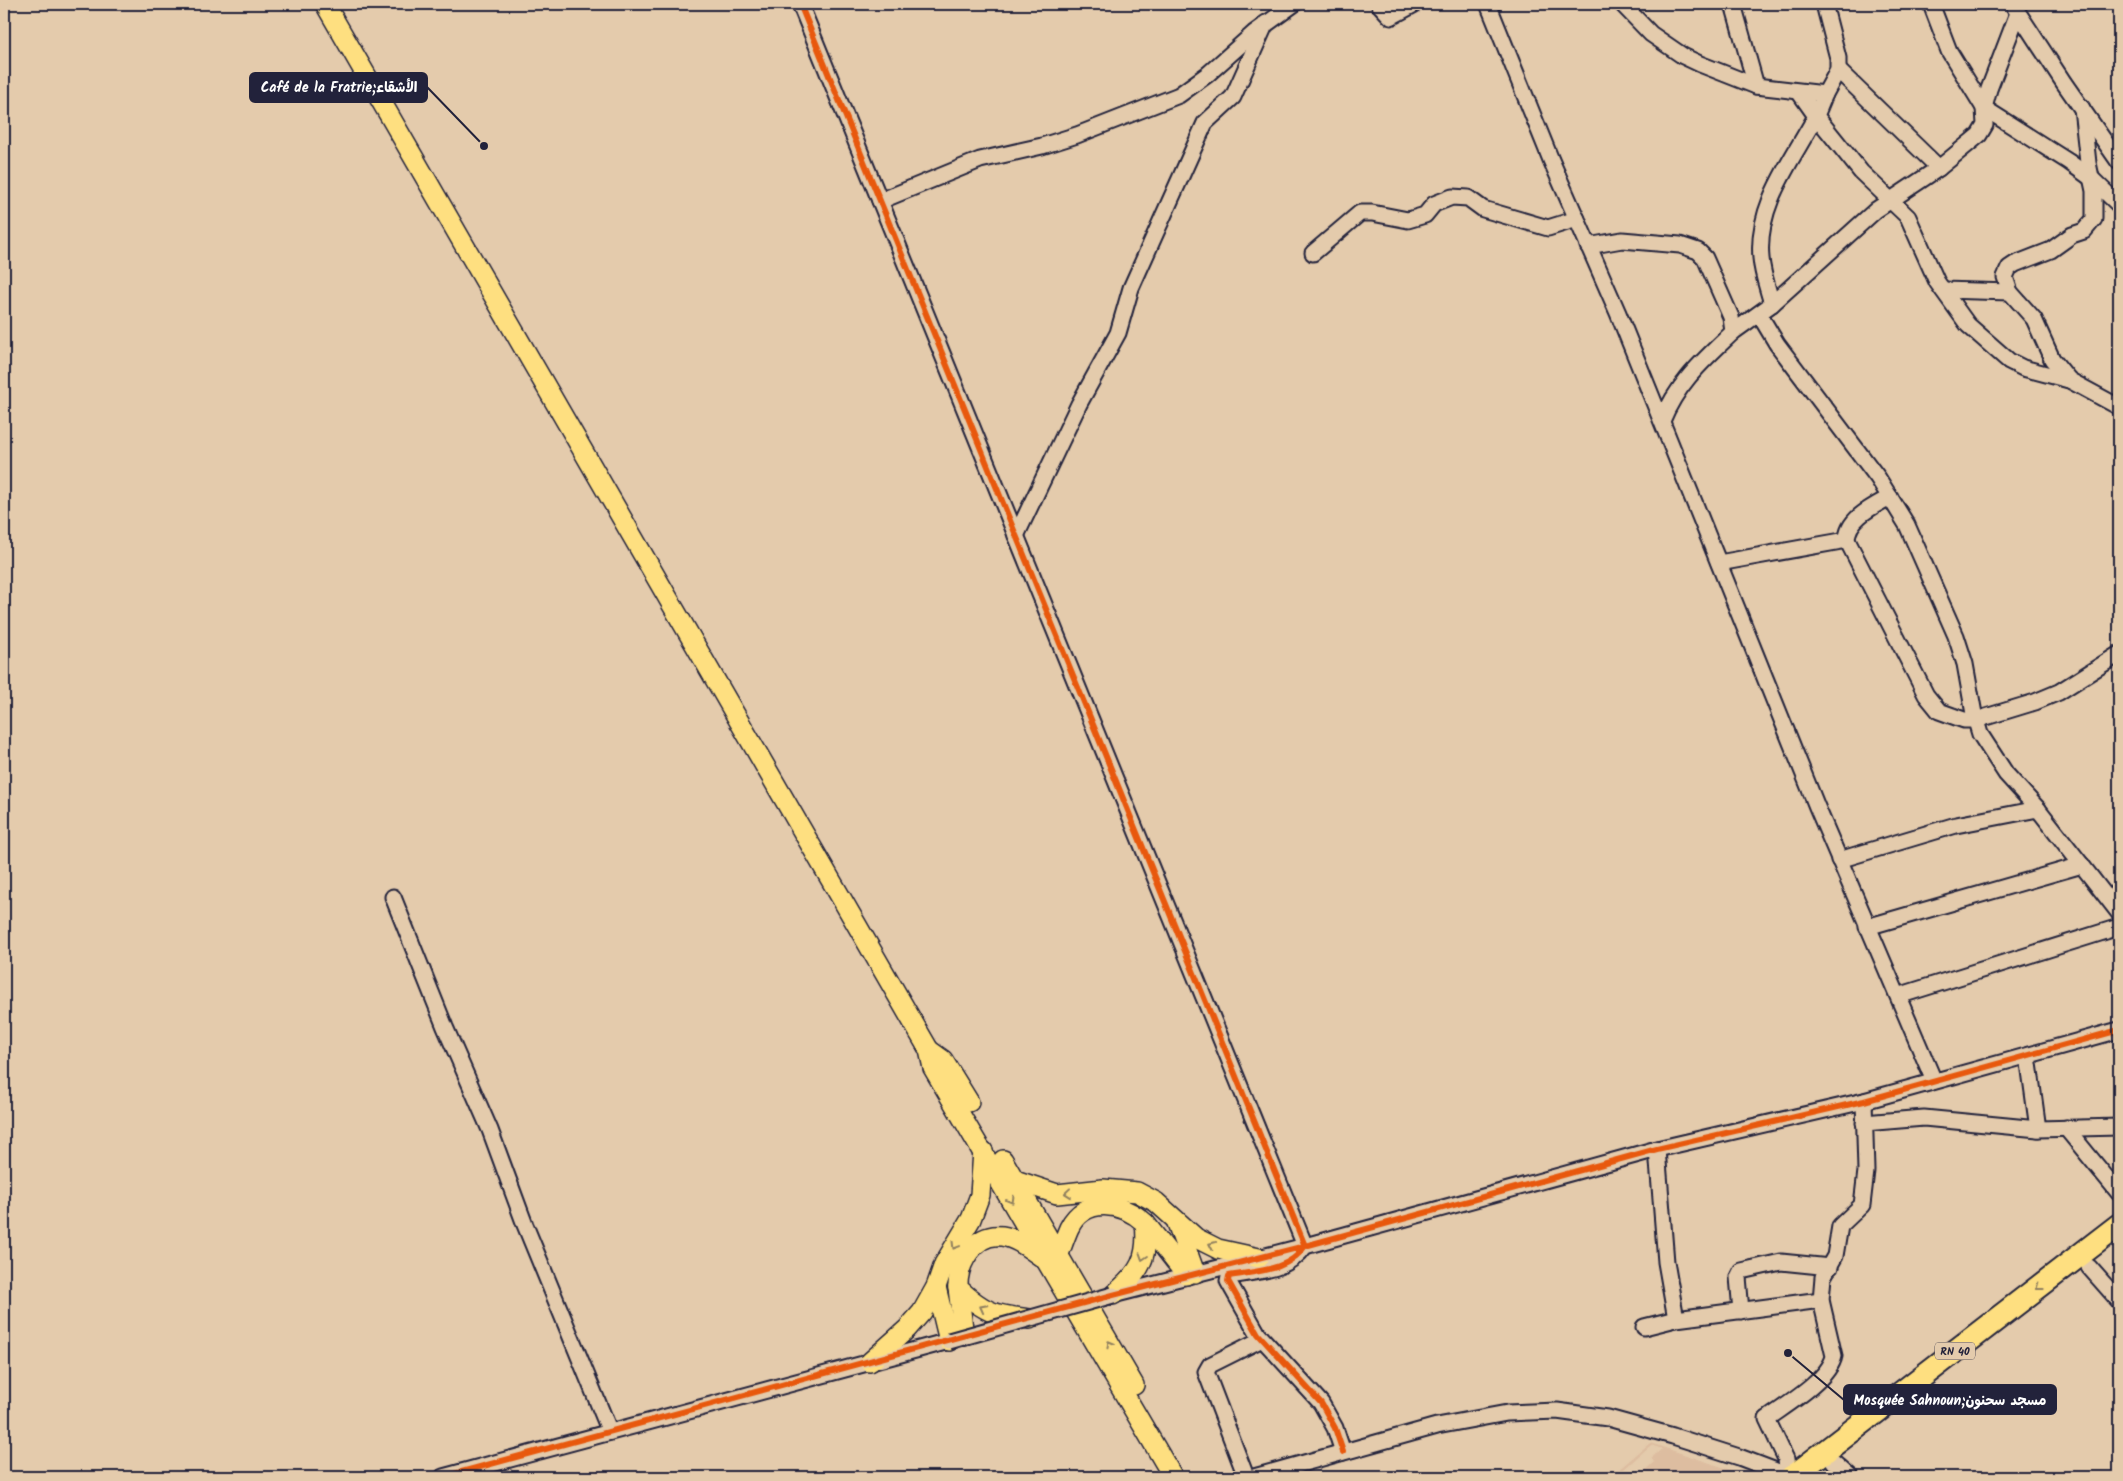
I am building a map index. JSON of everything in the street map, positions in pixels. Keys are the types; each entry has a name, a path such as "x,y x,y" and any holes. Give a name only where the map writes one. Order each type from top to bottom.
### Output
{"highway":[{"name":"RN 40","path":"1813,1477 1834,1462 2119,1225"},
{"name":"RN 40","path":"1791,1477 2089,1267 2119,1243"}],"main road":[{"path":"325,4 929,1050 933,1068 1187,1477"},
{"path":"929,1050 943,1060 1015,1180 1052,1257 1173,1477"},
{"path":"870,1362 912,1324 922,1312 936,1287 944,1264 971,1219 980,1195 983,1151"},
{"path":"1015,1180 1057,1194 1103,1189 1137,1192 1156,1202 1196,1238 1218,1248 1259,1258"},
{"path":"1052,1257 1069,1227 1081,1213 1099,1205 1115,1206 1134,1213 1190,1274"},
{"path":"1176,1221 1190,1274"},
{"path":"1113,1295 1132,1280 1142,1263 1147,1243 1145,1223"},
{"path":"957,1339 957,1276 960,1266 973,1247 988,1237 1002,1236 1052,1257"},
{"path":"936,1287 957,1339"},
{"path":"958,1288 979,1307 998,1316 1030,1319"}],"street":[{"path":"800,4 1305,1246"},
{"path":"880,201 980,160 1068,138 1178,95 1208,74 1266,23 1294,4"},
{"path":"1379,4 1391,17 1415,4"},
{"path":"1488,4 1588,246 1618,313 1839,860 1934,1081"},
{"path":"1622,4 1651,34 1682,56 1756,86 1825,94"},
{"path":"1733,4 1756,86"},
{"path":"1772,304 1761,260 1760,233 1763,220 1774,190 1816,116 1838,70 1838,58 1824,4"},
{"path":"1931,4 1949,51 1984,108 2091,178 2119,205"},
{"path":"1662,421 1677,389 1691,372 1733,332 1772,304 1876,210 1939,168 1979,135 1985,125 1984,108 1989,89 2016,8"},
{"path":"2016,8 2119,162"},
{"path":"1016,536 1079,404 1118,333 1131,288 1206,123 1233,97 1266,23"},
{"path":"1838,70 1939,168"},
{"path":"1799,92 1862,172 1892,200 1914,227 1943,290 1968,325 2010,360 2023,368 2069,380 2119,407"},
{"path":"2069,380 2052,359 2034,319 2010,292 2005,277 2009,268 2051,250 2090,225 2094,219 2096,207 2082,108"},
{"path":"1313,253 1360,214 1372,213 1408,220 1425,215 1434,204 1452,197 1468,198 1484,210 1548,228 1577,219"},
{"path":"1588,246 1622,240 1680,245 1698,251 1705,258 1731,317 1733,332"},
{"path":"1943,290 2010,292"},
{"path":"1759,314 1777,344 1867,463 1890,497 1918,547 1966,664 1980,734 2006,774 2038,809 2119,912"},
{"path":"1890,497 1854,522 1847,533 1847,540 1933,706 1950,717 1976,720 2051,695 2119,654"},
{"path":"1719,563 1847,540"},
{"path":"1839,860 1950,827 2038,809"},
{"path":"1867,927 2082,866"},
{"path":"393,897 445,1027 490,1130 525,1225 610,1432"},
{"path":"1898,996 2119,927"},
{"path":"443,1477 957,1339 1190,1274 1305,1246 1657,1149 1864,1101 2119,1030"},
{"path":"2028,1056 2038,1129"},
{"path":"1791,1477 1786,1459 1767,1419 1803,1393 1832,1365 1834,1356 1822,1300 1823,1276 1836,1256 1840,1226 1862,1205 1866,1171 1864,1101"},
{"path":"1864,1123 1924,1118 2038,1129 2119,1127"},
{"path":"2066,1128 2119,1193"},
{"path":"1657,1149 1666,1262 1676,1319"},
{"path":"1305,1246 1298,1257 1288,1264 1228,1278 1232,1289 1262,1339 1321,1403 1335,1428 1343,1452"},
{"path":"1741,1310 1738,1277 1741,1271 1781,1262 1830,1267"},
{"path":"2089,1267 2119,1302"},
{"path":"1644,1327 1676,1319 1822,1300"},
{"path":"1248,1477 1245,1474 1207,1370 1210,1365 1262,1339"},
{"path":"1254,1477 1437,1426 1507,1413 1557,1411 1608,1418 1739,1457 1791,1477"},
{"path":"1834,1462 1851,1477"}],"shaded area":[{"path":"1650,1443 1743,1474 1739,1477 1648,1477 1643,1472 1654,1462 1651,1458 1662,1449 1651,1445 1623,1470 1628,1477 1622,1477 1617,1471"}],"cycle path":[{"path":"800,4 1305,1246 1290,1261 1261,1271 1229,1276 1228,1281 1258,1334 1321,1403 1335,1428 1343,1452"},
{"path":"443,1477 1113,1295 1305,1246 1657,1149 1864,1101 2119,1030"}],"place":[{"name":"Café de la Fratrie;الأشقاء","path":"484,146"},
{"name":"Mosquée Sahnoun;مسجد سحنون","path":"1788,1353"}]}
